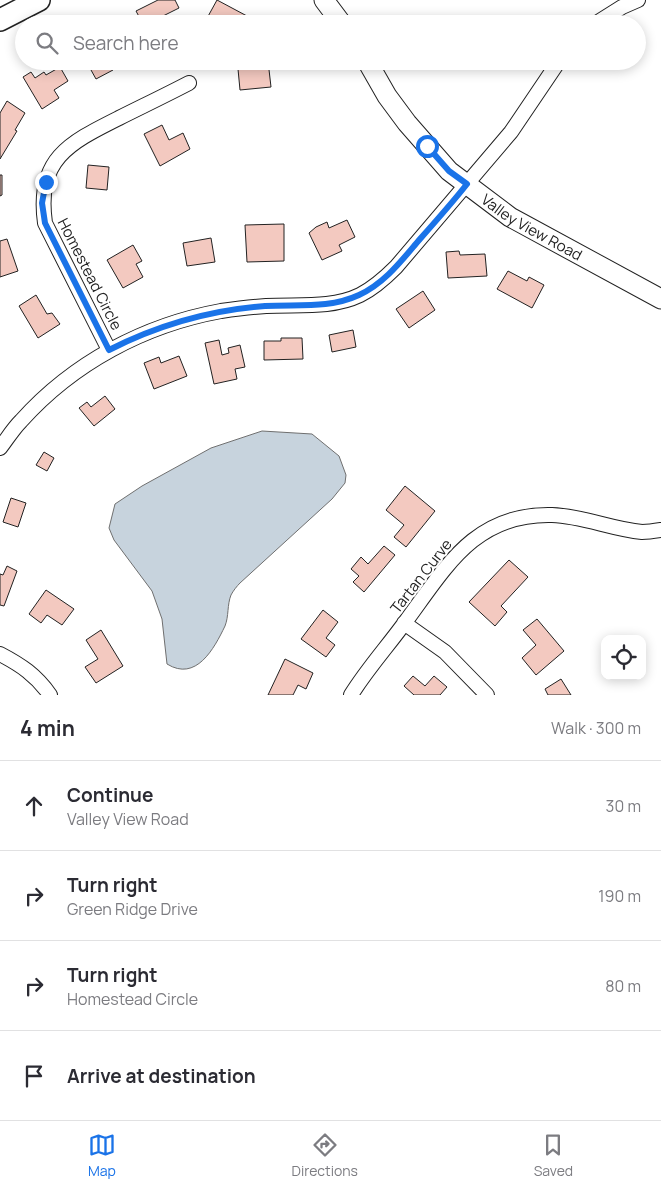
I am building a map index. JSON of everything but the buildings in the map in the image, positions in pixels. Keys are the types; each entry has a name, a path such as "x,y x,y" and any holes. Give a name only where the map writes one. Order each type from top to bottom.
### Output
{"main road":[{"path":"0,20 39,0"}],"street":[{"path":"324,0 335,15"},
{"path":"610,15 638,0"},
{"name":"Valley View Road","path":"372,70 387,96 407,123 449,171 510,217 659,293"},
{"path":"0,448 20,421 58,385 91,361 131,339 175,322 220,311 266,306 312,306 336,302 358,295 379,284 396,267 511,132 553,70"},
{"name":"Homestead Circle","path":"109,350 45,223 42,203 46,182 54,162 68,146 86,134 189,83"},
{"name":"Tartan Curve","path":"351,695 448,563 469,542 494,526 522,516 552,515 581,518 643,532 661,530"},
{"path":"404,623 445,652 487,695"},
{"path":"0,654 22,666 42,683 50,695"}],"shaded area":[{"path":"262,431 312,434 339,456 346,475 345,483 332,499 236,587 230,599 225,626 203,660 187,669 177,668 167,664 162,619 152,591 114,540 109,528 115,504 142,486 211,448"}],"route":[{"path":"46,182 42,203 45,223 109,350 131,339 175,322 220,311 266,306 312,306 336,302 358,295 379,284 396,267 467,184 449,171 427,146"}]}
